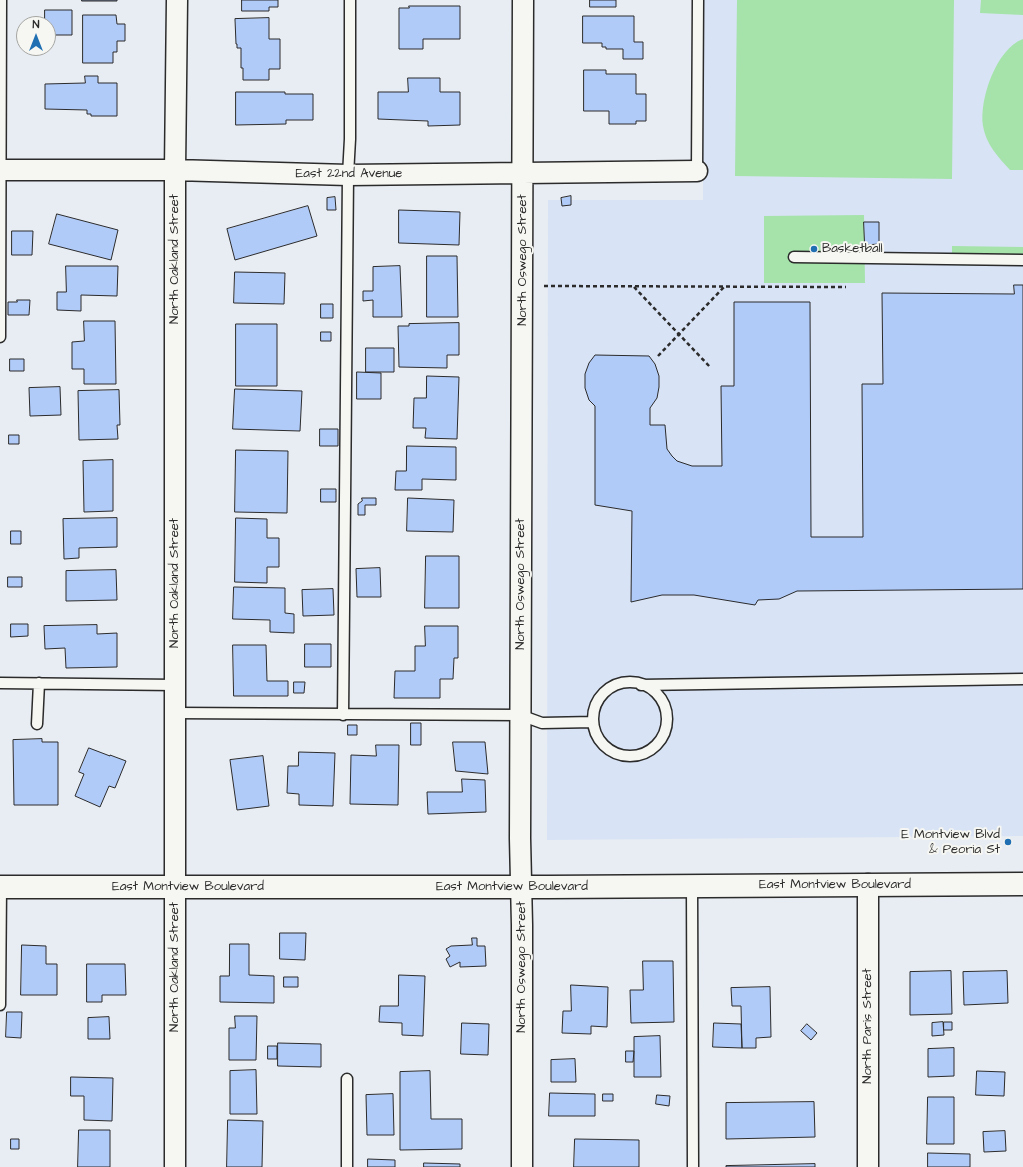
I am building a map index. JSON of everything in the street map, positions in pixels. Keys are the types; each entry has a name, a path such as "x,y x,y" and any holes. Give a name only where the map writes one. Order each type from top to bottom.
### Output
{"main road":[{"name":"East Montview Boulevard","path":"0,887 522,887 1023,884"}],"street":[{"name":"North Oakland Street","path":"175,1167 177,0"},
{"name":"North Oswego Street","path":"522,1167 522,887 520,838 520,715 524,173 523,0"},
{"name":"East 22nd Avenue","path":"0,170 176,170 348,175 697,172"},
{"name":"North Paris Street","path":"868,884 868,1167"}],"lane":[{"path":"0,338 1,0"},
{"path":"343,715 348,175 350,139 350,0"},
{"path":"697,172 698,0"},
{"path":"794,257 1023,260"},
{"path":"641,684 660,698 665,709 667,720 664,732 658,743 648,751 636,756 624,756 612,752 602,744 596,734 593,722 594,710 599,699 607,691 617,685 629,683 1023,679"},
{"path":"0,683 106,685 175,684"},
{"path":"37,724 39,683"},
{"path":"175,713 520,715 542,723 593,722"},
{"path":"692,886 693,1167"},
{"path":"0,887 0,1005"},
{"path":"347,1079 347,1167"}],"path":[{"path":"544,286 846,288"},
{"path":"634,286 711,368"},
{"path":"658,356 724,287"}],"shaded area":[{"path":"703,0 1023,0 1023,836 547,840 548,200 703,200"}],"green space":[{"path":"737,0 954,0 952,179 735,176"},
{"path":"981,0 1023,0 1023,15 980,13"},
{"path":"1023,39 1023,170 1010,170 997,155 987,139 983,126 982,115 991,76 997,64 1013,45"},
{"name":"Basketball","path":"864,215 865,283 764,283 764,216"},
{"path":"952,246 1023,247 1023,266 952,265"}],"building":[{"path":"117,0 117,1 82,1"},
{"path":"242,0 278,0 278,7 269,7 269,11 242,11"},
{"path":"590,0 616,0 616,7 590,7"},
{"path":"409,6 460,6 460,39 423,39 423,49 399,49 399,8 409,8"},
{"path":"45,10 72,10 72,35 56,35 56,16 45,16"},
{"path":"83,15 116,15 117,24 125,24 125,41 117,41 117,52 113,52 113,63 83,63"},
{"path":"583,16 634,16 634,42 643,42 643,59 623,59 623,49 606,49 606,47 602,47 602,43 583,43"},
{"path":"269,18 269,39 280,39 280,69 269,69 269,80 243,80 243,68 241,68 241,48 237,48 236,44 235,19"},
{"path":"584,70 606,70 606,74 636,74 636,94 646,94 646,121 636,121 636,124 609,124 609,111 584,111"},
{"path":"85,76 98,76 98,83 117,83 117,116 91,116 91,114 87,114 87,110 45,109 45,84 85,83"},
{"path":"408,78 440,78 440,92 460,92 460,125 428,126 428,121 378,119 378,92 408,92"},
{"path":"236,92 285,92 285,94 313,94 313,120 286,120 286,124 236,125"},
{"path":"571,196 571,205 562,206 561,198"},
{"path":"335,197 336,210 327,210 327,198"},
{"path":"308,206 317,236 235,260 227,229"},
{"path":"399,210 460,212 459,245 399,243"},
{"path":"57,214 118,230 111,260 49,244"},
{"path":"864,222 879,222 879,244 865,245"},
{"path":"12,231 33,231 32,255 12,255"},
{"path":"427,256 457,256 458,317 427,317"},
{"path":"66,266 118,266 117,296 81,295 81,311 57,310 57,292 66,292"},
{"path":"400,266 402,317 373,317 373,300 363,301 363,291 373,291 373,267"},
{"path":"235,272 285,273 284,304 234,303"},
{"path":"1014,285 1023,285 1023,589 797,591 779,599 758,600 755,605 694,595 662,595 631,602 632,511 595,505 595,406 589,400 585,388 585,374 589,363 595,355 649,356 655,364 659,376 657,398 650,408 650,425 665,425 667,449 677,461 692,466 722,466 721,386 734,386 734,302 810,302 811,537 863,537 862,384 883,384 882,293 1014,294"},
{"path":"17,300 30,300 29,315 8,315 8,302 17,302"},
{"path":"321,304 333,304 333,318 321,318"},
{"path":"84,321 115,321 116,384 84,384 84,369 72,369 72,342 84,341"},
{"path":"459,323 459,355 447,355 447,368 399,367 398,326 409,326 409,324"},
{"path":"236,324 277,324 277,386 236,386"},
{"path":"321,332 331,332 331,341 321,341"},
{"path":"366,348 394,348 394,372 366,372"},
{"path":"10,359 24,359 24,371 10,371"},
{"path":"357,372 381,373 381,399 357,399"},
{"path":"427,376 459,377 457,439 425,438 426,428 413,428 414,398 426,398"},
{"path":"60,387 61,415 30,416 29,388"},
{"path":"235,389 302,391 300,431 233,429"},
{"path":"119,390 120,425 117,425 118,439 79,440 78,391"},
{"path":"320,429 338,429 338,446 320,446"},
{"path":"9,435 19,435 19,444 9,444"},
{"path":"407,446 456,447 456,480 422,479 422,490 395,490 396,471 406,471"},
{"path":"236,450 288,451 287,513 235,512"},
{"path":"113,460 113,511 84,512 83,461"},
{"path":"321,489 336,489 336,502 321,502"},
{"path":"362,498 376,498 376,505 365,505 365,515 358,515 358,504 362,501"},
{"path":"408,498 454,500 453,532 407,531"},
{"path":"117,518 117,547 79,548 79,558 64,559 63,519"},
{"path":"236,518 267,519 267,538 279,538 279,567 267,567 267,583 235,582"},
{"path":"11,531 21,531 21,544 11,544"},
{"path":"426,556 459,556 459,608 425,608"},
{"path":"380,568 381,597 357,597 356,569"},
{"path":"116,570 117,600 66,601 66,571"},
{"path":"8,577 22,577 22,587 8,587"},
{"path":"234,587 285,588 285,613 294,614 294,633 270,632 270,620 233,619"},
{"path":"333,589 334,615 303,616 302,590"},
{"path":"11,624 28,624 28,636 11,637"},
{"path":"97,625 97,634 117,633 117,667 66,668 65,648 45,649 44,626"},
{"path":"425,626 458,626 458,658 454,658 453,679 440,679 440,698 394,698 395,671 415,671 415,646 425,646"},
{"path":"305,644 331,644 331,667 305,667"},
{"path":"233,645 266,645 267,681 288,681 288,696 234,696"},
{"path":"294,682 305,682 304,693 294,693"},
{"path":"411,723 421,723 421,745 411,745"},
{"path":"348,725 357,725 357,735 348,735"},
{"path":"42,739 42,742 58,742 58,805 14,805 13,740"},
{"path":"453,742 485,742 488,774 456,771"},
{"path":"376,745 399,745 398,805 350,804 351,755 376,756"},
{"path":"89,748 126,761 115,788 109,786 100,807 75,796 84,774 79,772"},
{"path":"299,752 335,753 333,806 299,805 299,794 287,793 288,766 298,766"},
{"path":"263,756 269,806 237,810 230,760"},
{"path":"462,779 485,780 486,812 428,814 427,792 462,792"},
{"path":"280,933 306,933 305,960 280,959"},
{"path":"472,938 477,938 477,946 485,946 486,966 460,967 460,962 450,967 446,959 450,956 446,949 451,946 472,945"},
{"path":"230,944 249,944 249,975 274,976 274,1003 220,1002 220,976 229,976"},
{"path":"22,945 46,946 46,964 57,964 57,995 21,995"},
{"path":"643,961 673,961 674,1022 631,1023 630,990 643,990"},
{"path":"87,964 125,964 126,995 102,995 102,1002 87,1002"},
{"path":"951,971 952,1014 910,1015 910,972"},
{"path":"1007,971 1008,1003 964,1005 963,972"},
{"path":"399,975 425,976 423,1036 402,1035 402,1023 379,1022 380,1006 398,1006"},
{"path":"284,977 298,977 298,987 284,987"},
{"path":"571,985 608,987 607,1027 591,1026 591,1034 562,1033 563,1011 571,1011"},
{"path":"770,987 771,1037 756,1038 756,1048 742,1048 741,1006 732,1006 731,988"},
{"path":"7,1012 22,1012 21,1038 6,1037"},
{"path":"235,1016 257,1016 256,1060 229,1060 229,1028 235,1028"},
{"path":"109,1017 110,1039 88,1039 88,1018"},
{"path":"943,1022 944,1035 932,1036 932,1023"},
{"path":"944,1022 952,1022 952,1030 944,1030"},
{"path":"462,1023 489,1024 488,1055 461,1054"},
{"path":"714,1023 741,1024 742,1048 713,1047"},
{"path":"807,1024 817,1033 811,1040 801,1031"},
{"path":"660,1036 661,1077 634,1077 634,1037"},
{"path":"278,1043 321,1044 321,1067 278,1066"},
{"path":"268,1046 277,1046 277,1059 268,1059"},
{"path":"954,1048 954,1076 928,1077 928,1049"},
{"path":"626,1051 634,1051 633,1062 626,1062"},
{"path":"575,1059 576,1082 551,1082 551,1060"},
{"path":"256,1070 257,1114 230,1114 230,1071"},
{"path":"430,1071 431,1119 462,1119 462,1149 400,1150 400,1072"},
{"path":"977,1071 1005,1072 1004,1096 976,1095"},
{"path":"71,1077 113,1078 112,1121 84,1120 84,1096 71,1096"},
{"path":"550,1093 595,1094 595,1116 549,1116"},
{"path":"393,1094 394,1135 367,1135 366,1095"},
{"path":"603,1094 613,1094 613,1101 603,1101"},
{"path":"657,1095 670,1096 669,1106 656,1104"},
{"path":"928,1097 954,1097 954,1144 927,1144"},
{"path":"814,1102 815,1137 726,1139 726,1103"},
{"path":"228,1120 263,1121 262,1167 227,1167"},
{"path":"79,1130 110,1130 110,1167 78,1167"},
{"path":"1005,1131 1006,1151 984,1152 983,1132"},
{"path":"11,1139 19,1139 19,1149 11,1149"},
{"path":"575,1139 639,1140 639,1167 574,1167"},
{"path":"928,1153 970,1154 970,1167 928,1167"},
{"path":"368,1159 395,1160 395,1167 368,1167"},
{"path":"424,1163 460,1164 460,1167 424,1167"},
{"path":"815,1164 815,1167 726,1167 726,1166"}],"place":[{"name":"Basketball","path":"814,249"},
{"name":"E Montview Blvd & Peoria St","path":"1008,842"}]}
